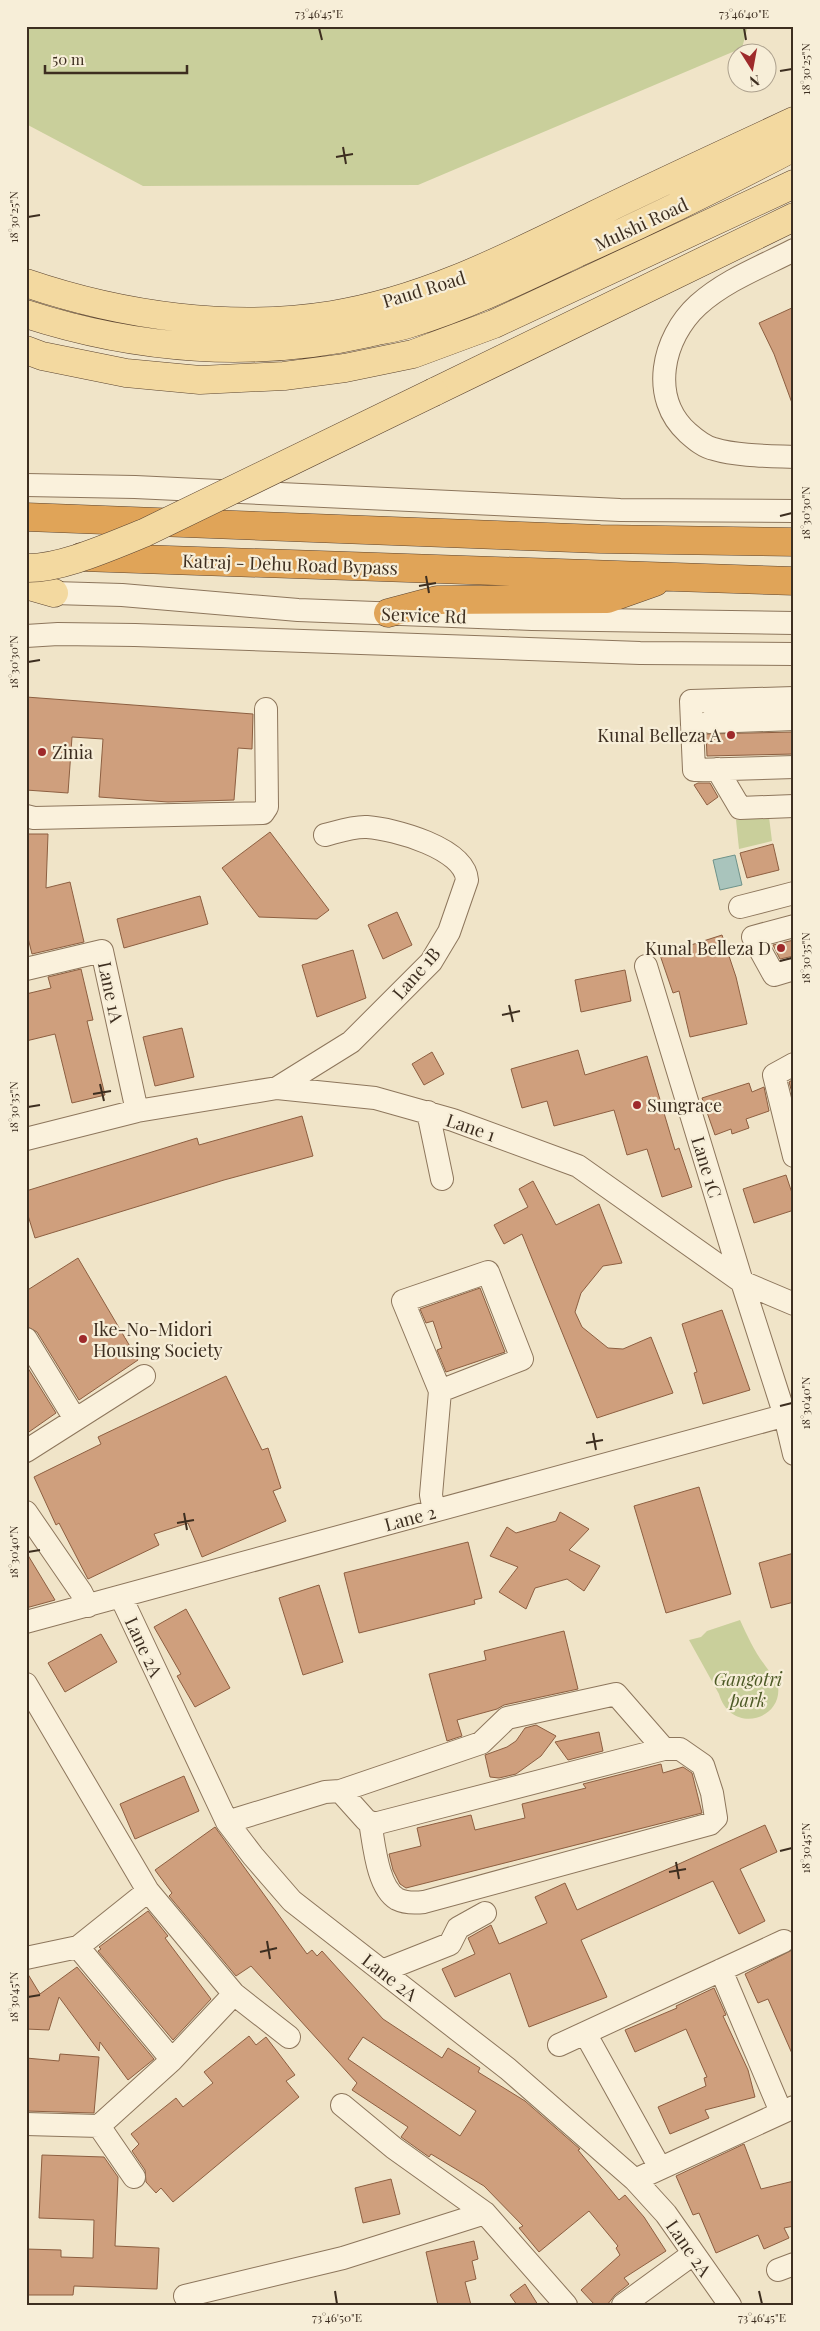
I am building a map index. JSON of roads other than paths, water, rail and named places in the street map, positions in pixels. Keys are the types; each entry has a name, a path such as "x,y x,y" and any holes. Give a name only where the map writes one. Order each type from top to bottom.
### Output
{"highway":[{"name":"Katraj - Dehu Road Bypass","path":"26,517 590,539 794,542"},
{"name":"Katraj - Dehu Road Bypass","path":"26,555 794,581"},
{"path":"388,613 437,600 607,599 668,577"}],"main road":[{"name":"Paud Road","path":"26,283 64,296 137,312 207,320 275,320 332,315 397,300 476,273 672,177 794,121"},
{"name":"Mulshi Road","path":"26,314 52,322 131,340 205,349 278,347 341,339 407,325 486,296 685,204 794,148"},
{"path":"26,350 42,356 126,373 200,380 284,376 344,368 413,354 494,324 794,184"},
{"path":"26,568 39,569 98,552 144,533 794,217"},
{"path":"26,585 54,593"},
{"path":"26,597 54,593"}],"street":[{"path":"794,250 720,287 697,307 676,332 668,350 664,368 667,401 673,417 698,442 713,449 794,457"},
{"path":"26,485 135,487 620,510 794,511"},
{"name":"Service Rd","path":"54,593 122,595 298,610 532,619 794,623"},
{"path":"26,636 58,634 135,635 640,653 794,654"},
{"path":"794,698 691,701 694,770 794,767"},
{"path":"26,816 34,818 263,813 267,807 266,709"},
{"path":"708,722 794,719"},
{"path":"718,770 740,808 794,806"},
{"name":"Lane 1B","path":"277,1088 351,1042 431,962 449,932 467,880 463,866 439,848 409,836 365,827 325,835"},
{"path":"766,933 749,904 794,893"},
{"path":"794,926 753,937 774,975 794,969"},
{"name":"Lane 1A","path":"26,970 102,950 137,1111"},
{"name":"Lane 1C","path":"646,966 742,1282"},
{"path":"794,1064 774,1075 794,1156"},
{"name":"Lane 1","path":"26,1139 137,1111 277,1088 376,1098 428,1112 578,1166 742,1282 794,1304"},
{"path":"428,1112 442,1179"},
{"path":"434,1511 431,1495 440,1391 403,1301 488,1272 522,1360 440,1391"},
{"path":"742,1282 789,1414 794,1454"},
{"path":"26,1339 75,1419"},
{"path":"26,1451 144,1376"},
{"name":"Lane 2","path":"26,1622 789,1414"},
{"path":"26,1512 81,1592 88,1606"},
{"name":"Lane 2A","path":"121,1597 227,1822 292,1901 508,2069 635,2180 666,2214 730,2305"},
{"path":"26,1684 148,1891 234,1994 289,2037"},
{"path":"227,1822 325,1792 340,1791 481,1743 507,1718 616,1694 664,1749"},
{"path":"340,1791 374,1824 664,1749 680,1749 703,1765 712,1793 716,1818 710,1824 424,1902 410,1903 397,1898 383,1884 370,1822"},
{"path":"26,1958 78,1947 148,1891"},
{"path":"382,1971 450,1944 458,1928 485,1913"},
{"path":"559,2045 784,1942"},
{"path":"78,1947 172,2060"},
{"path":"635,2180 787,2110 721,1970"},
{"path":"26,2124 99,2126 172,2060 234,1994"},
{"path":"585,2033 660,2168"},
{"path":"342,2105 394,2148 485,2213 566,2305"},
{"path":"99,2126 134,2177"},
{"path":"184,2296 344,2258 485,2213"},
{"path":"623,2305 694,2254"}],"water":[{"path":"735,855 742,885 720,890 713,860"}],"place":[{"name":"Kunal Belleza A","path":"731,735"},
{"name":"Zinia","path":"42,752"},
{"name":"Kunal Belleza D","path":"781,948"},
{"name":"Sungrace","path":"637,1105"},
{"name":"Ike-No-Midori Housing Society","path":"83,1339"}],"park label":[{"name":"Gangotri park","path":"748,1689"}]}
